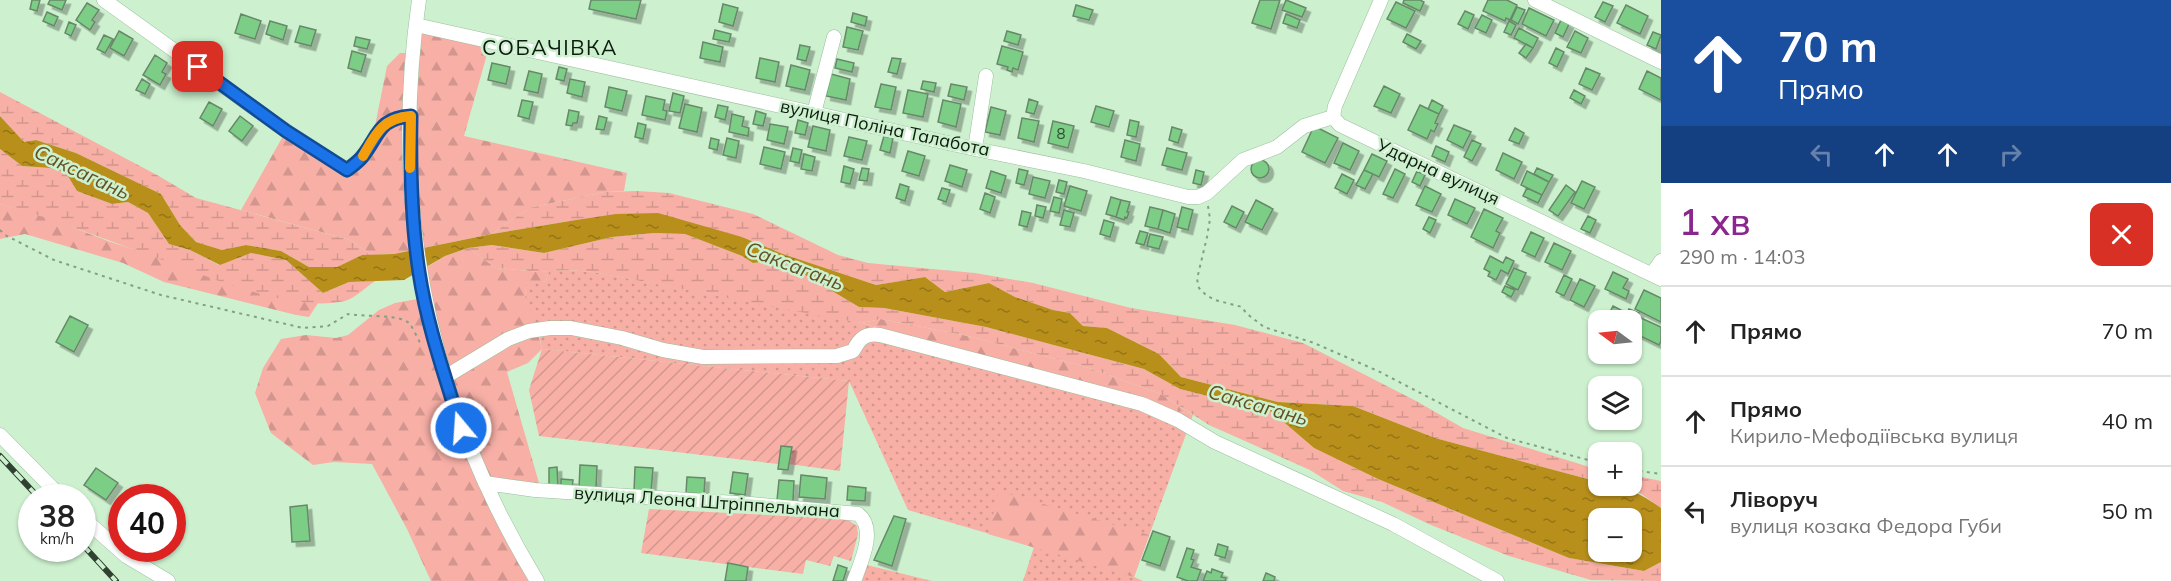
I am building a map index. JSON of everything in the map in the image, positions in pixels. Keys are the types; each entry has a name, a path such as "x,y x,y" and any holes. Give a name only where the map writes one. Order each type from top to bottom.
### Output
{"street":[{"path":"104,0 286,131 347,170 362,158 384,124 398,117 411,116"},
{"path":"419,0 412,54 412,215 423,298 461,428 520,554 537,581"},
{"path":"1206,193 1243,160 1277,147 1304,126 1333,117 1335,106 1381,0"},
{"path":"1535,0 1661,62"},
{"name":"вулиця Поліна Талабота","path":"416,25 1084,171 1188,197 1198,197 1206,193"},
{"path":"814,113 834,37"},
{"path":"975,149 986,76"},
{"name":"Ударна вулиця","path":"1333,117 1340,125 1657,276"},
{"path":"1657,276 1661,261"},
{"path":"445,377 508,339 529,331 550,328 581,330 622,338 663,351 703,357 837,356 853,351 861,338 871,333 1142,404 1179,420 1215,442 1394,524 1497,581"},
{"path":"0,435 48,484"},
{"name":"вулиця Леона Штріппельмана","path":"485,483 535,490 751,504 858,514 868,528 863,557 854,581"},
{"path":"96,529 126,556 168,581"}],"path":[{"path":"1206,193 1210,219 1208,237 1197,279 1199,288 1206,295 1215,300 1242,307 1263,327 1314,343 1356,361 1507,438 1588,460"},
{"path":"0,230 5,235 54,260 161,295 303,328 328,326 348,314 360,317 399,318 408,322 426,351 438,355"},
{"path":"1642,471 1661,474"}],"green space":[{"path":"416,25 491,40 464,136 627,173 624,191 604,192 529,208 492,234 394,254 372,255 350,240 241,210 286,131 347,170 372,141 387,66 400,53 412,53"},
{"path":"0,92 196,198 350,240 372,255 362,255 337,267 309,267 281,251 246,245 222,250 196,242 180,225 161,194 76,153 36,140 24,142 0,116"},
{"path":"0,149 22,166 50,168 66,173 77,191 112,204 128,202 148,213 169,244 190,250 219,265 251,253 286,260 323,293 349,282 375,281 345,301 300,302 276,298 226,283 60,223 0,204"},
{"path":"604,192 669,193 753,214 838,255 868,263 975,273 1033,283 1131,308 1235,325 1303,343 1418,402 1463,428 1588,467 1588,479 1435,438 1353,406 1278,402 1181,377 1159,354 1107,328 1083,326 1070,313 1053,310 1015,297 989,283 945,292 925,277 876,285 783,254 742,237 570,221 492,234 529,208"},
{"path":"0,204 44,216 108,241 278,297 318,303 309,317 296,315 164,282 123,263 25,234 0,239"},
{"path":"654,233 685,234 742,256 753,263 780,260 859,307 884,308 986,327 1144,369 1180,389 1272,412 1314,448 1378,479 1569,558 1644,571 1661,562 1661,581 1591,580 1509,556 1431,525 1382,502 1343,491 1310,470 1209,425 1161,394 1086,367 968,336 881,319 862,323 594,272 566,270 540,272 496,268 468,248 492,245 544,253 612,237"},
{"path":"468,248 496,268 549,271 546,281 526,285 525,300 533,314 542,349 528,363 507,372 541,490 486,483 537,581 431,581 407,529 372,464 334,462 313,465 271,433 255,393 263,368 281,339 306,335 336,338 348,335 379,310 395,303 423,298 419,272 445,256"},
{"path":"549,271 594,272 862,323 1193,415 1134,577 1143,581 1023,581 1034,547 908,510 849,381 542,349 538,330 525,300 526,284 546,281"},
{"path":"881,319 968,336 1086,367 1161,394 1193,415 862,323"},
{"path":"542,349 849,381 840,471 789,464 792,447 782,446 778,464 539,436 529,390"},
{"path":"1642,477 1661,481 1661,508 1642,494"},
{"path":"999,491 1149,535 1134,577 988,534"},
{"path":"649,509 847,519 857,526 858,534 851,561 834,556 830,566 806,560 803,574 641,553"},
{"path":"867,565 932,581 862,581"}],"water":[{"name":"Саксагань","path":"0,116 24,142 36,140 76,153 161,194 180,225 196,242 222,250 246,245 281,251 309,267 337,267 362,255 394,254 570,221 616,214 658,213 742,237 783,254 876,285 925,277 945,292 989,283 1015,297 1053,310 1070,313 1083,326 1107,328 1159,354 1181,377 1278,402 1353,406 1435,438 1588,479 1588,496 1642,496 1661,508 1661,562 1644,571 1592,562 1642,562 1642,508 1588,508 1588,561 1569,558 1378,479 1314,448 1272,412 1180,389 1144,369 986,327 884,308 859,307 780,260 753,263 742,256 685,234 654,233 612,237 544,253 492,245 468,248 445,256 404,280 349,282 323,293 286,260 251,253 220,265 190,250 169,244 148,213 128,202 112,204 77,191 66,173 50,168 22,166 0,149"}],"building":[{"path":"32,0 40,0 37,11 30,9"},
{"path":"50,0 66,0 62,10 48,4"},
{"path":"591,0 641,0 636,19 589,9"},
{"path":"1260,0 1280,0 1271,29 1252,23"},
{"path":"1286,0 1306,8 1302,17 1282,10"},
{"path":"1404,0 1424,2 1420,11 1403,3"},
{"path":"1488,0 1507,0 1517,5 1510,20 1506,18 1505,21 1483,11"},
{"path":"1396,2 1415,11 1406,28 1387,19"},
{"path":"1603,2 1613,6 1605,22 1595,17"},
{"path":"87,3 99,10 92,20 95,22 90,30 76,20"},
{"path":"723,4 738,8 733,26 719,22"},
{"path":"1076,5 1093,10 1089,20 1073,16"},
{"path":"1626,5 1648,16 1640,34 1617,23"},
{"path":"1517,7 1525,10 1518,24 1511,20"},
{"path":"1529,8 1554,20 1546,36 1522,24"},
{"path":"1465,11 1474,15 1468,29 1458,24"},
{"path":"47,12 58,17 54,26 43,21"},
{"path":"853,13 867,17 865,26 851,22"},
{"path":"241,14 261,21 255,39 235,33"},
{"path":"1286,14 1300,20 1297,28 1283,23"},
{"path":"1482,15 1492,20 1486,33 1475,28"},
{"path":"1561,20 1569,24 1563,37 1555,33"},
{"path":"270,21 287,26 283,40 266,34"},
{"path":"1509,21 1516,25 1511,35 1504,32"},
{"path":"69,22 76,25 71,36 65,33"},
{"path":"300,26 316,30 311,46 295,42"},
{"path":"847,27 863,31 858,50 843,47"},
{"path":"1519,28 1538,38 1533,48 1514,38"},
{"path":"715,30 731,34 729,42 713,39"},
{"path":"119,31 133,39 124,56 110,48"},
{"path":"1007,31 1021,35 1018,45 1004,41"},
{"path":"1575,31 1588,38 1581,53 1567,47"},
{"path":"1653,32 1661,35 1656,49 1647,45"},
{"path":"1407,34 1421,41 1416,49 1403,42"},
{"path":"104,35 113,39 105,53 97,49"},
{"path":"356,37 370,40 367,49 354,46"},
{"path":"703,42 723,47 720,62 700,58"},
{"path":"1526,44 1533,48 1526,58 1519,53"},
{"path":"800,45 810,47 806,61 797,59"},
{"path":"1002,46 1023,52 1018,70 1013,68 1012,72 1007,70 1008,67 997,64"},
{"path":"1556,48 1564,52 1557,67 1549,63"},
{"path":"352,51 366,55 361,72 348,68"},
{"path":"155,55 167,63 162,72 166,74 160,85 143,75"},
{"path":"760,58 779,62 775,82 756,78"},
{"path":"892,58 901,59 897,74 888,72"},
{"path":"837,59 854,63 852,72 835,68"},
{"path":"492,63 510,67 506,84 488,80"},
{"path":"791,65 810,70 805,90 786,86"},
{"path":"559,67 567,69 564,81 556,79"},
{"path":"1586,68 1600,74 1592,90 1579,84"},
{"path":"529,71 542,74 538,93 524,90"},
{"path":"1647,71 1661,78 1661,100 1639,89"},
{"path":"831,74 850,79 846,100 826,96"},
{"path":"142,79 150,84 145,94 136,90"},
{"path":"570,79 585,82 582,97 567,93"},
{"path":"923,81 936,83 934,92 921,89"},
{"path":"881,84 896,87 891,110 875,107"},
{"path":"951,84 967,87 964,100 948,96"},
{"path":"1384,86 1400,94 1391,113 1374,106"},
{"path":"609,87 627,91 622,111 605,107"},
{"path":"908,90 928,94 923,117 903,113"},
{"path":"1574,90 1585,96 1581,104 1570,98"},
{"path":"673,93 684,96 680,113 669,111"},
{"path":"646,96 665,100 663,110 667,111 665,120 642,115"},
{"path":"1029,99 1038,102 1034,114 1026,112"},
{"path":"522,100 533,102 529,119 518,116"},
{"path":"943,100 961,104 956,127 938,122"},
{"path":"1432,100 1443,106 1439,114 1428,109"},
{"path":"209,102 222,109 213,126 200,118"},
{"path":"685,104 702,108 697,132 679,128"},
{"path":"718,105 728,107 725,120 715,117"},
{"path":"1420,105 1439,114 1435,123 1438,124 1434,132 1431,130 1427,139 1408,130"},
{"path":"1096,106 1114,111 1109,127 1091,122"},
{"path":"991,107 1006,111 1000,135 985,132"},
{"path":"569,110 579,112 577,123 573,123 572,126 566,125"},
{"path":"756,111 766,114 763,126 753,124"},
{"path":"732,114 744,117 742,126 749,128 748,136 729,132"},
{"path":"240,116 253,126 242,141 229,131"},
{"path":"599,116 607,118 604,130 596,129"},
{"path":"1022,118 1039,121 1034,142 1018,138"},
{"path":"798,120 808,123 805,135 795,133"},
{"path":"1130,120 1139,122 1136,137 1127,135"},
{"path":"1053,121 1074,126 1068,148 1048,143"},
{"path":"638,123 646,125 643,139 635,137"},
{"path":"770,124 788,127 784,144 767,140"},
{"path":"1454,125 1471,132 1463,148 1447,140"},
{"path":"813,126 830,130 826,151 808,147"},
{"path":"1314,126 1338,138 1325,163 1302,152"},
{"path":"1172,127 1182,130 1178,143 1169,140"},
{"path":"1515,128 1524,133 1519,144 1509,140"},
{"path":"884,136 893,138 890,153 880,150"},
{"path":"849,137 867,141 862,160 844,156"},
{"path":"711,138 719,140 717,150 709,148"},
{"path":"727,138 739,141 736,158 723,155"},
{"path":"1125,140 1140,144 1136,161 1121,157"},
{"path":"1472,140 1481,144 1472,161 1464,157"},
{"path":"1343,143 1359,151 1350,170 1334,163"},
{"path":"1436,146 1449,152 1445,162 1432,156"},
{"path":"764,147 785,152 781,169 760,164"},
{"path":"793,148 802,150 799,163 790,161"},
{"path":"1167,148 1187,153 1182,170 1162,165"},
{"path":"908,151 925,156 919,176 902,171"},
{"path":"1503,153 1522,162 1514,179 1496,170"},
{"path":"804,154 815,157 812,171 801,169"},
{"path":"1372,154 1387,161 1379,177 1364,170"},
{"path":"1260,160 1266,163 1269,169 1266,175 1260,178 1254,175 1251,169 1254,163"},
{"path":"950,165 967,170 962,187 945,181"},
{"path":"844,166 854,169 850,184 841,182"},
{"path":"862,168 869,169 867,181 859,180"},
{"path":"1537,168 1553,175 1549,182 1534,174"},
{"path":"1019,169 1028,171 1024,185 1016,183"},
{"path":"1395,169 1405,174 1393,198 1383,194"},
{"path":"1196,170 1204,172 1201,185 1193,183"},
{"path":"1364,170 1373,174 1365,189 1356,185"},
{"path":"991,171 1006,176 1001,193 986,188"},
{"path":"1417,171 1425,175 1420,186 1412,182"},
{"path":"1527,171 1549,182 1542,195 1521,185"},
{"path":"1342,174 1354,180 1347,194 1335,188"},
{"path":"1033,177 1050,181 1045,198 1029,194"},
{"path":"1059,180 1067,182 1064,194 1056,192"},
{"path":"1582,181 1595,187 1584,209 1571,203"},
{"path":"900,184 909,187 905,201 896,198"},
{"path":"1566,185 1575,192 1558,216 1549,210"},
{"path":"1070,186 1087,191 1081,211 1064,206"},
{"path":"1425,186 1441,194 1432,212 1416,205"},
{"path":"942,188 950,190 946,202 938,199"},
{"path":"1527,188 1542,195 1538,203 1523,196"},
{"path":"985,193 995,197 990,213 980,209"},
{"path":"1054,197 1062,199 1059,213 1050,211"},
{"path":"1111,197 1121,200 1116,217 1106,214"},
{"path":"1455,199 1475,208 1467,224 1448,215"},
{"path":"1121,200 1130,202 1127,218 1125,217 1124,220 1116,217"},
{"path":"1256,200 1273,209 1262,230 1245,222"},
{"path":"1037,205 1046,207 1043,218 1035,216"},
{"path":"1232,206 1244,212 1236,228 1224,222"},
{"path":"1150,207 1163,210 1158,229 1145,226"},
{"path":"1182,207 1193,210 1188,230 1177,227"},
{"path":"1484,209 1503,218 1496,231 1500,233 1493,248 1471,237"},
{"path":"1064,210 1074,213 1070,227 1060,225"},
{"path":"1163,210 1175,214 1170,233 1158,229"},
{"path":"1022,211 1031,213 1027,227 1019,225"},
{"path":"1588,216 1596,220 1590,233 1581,229"},
{"path":"1429,217 1436,220 1430,233 1423,229"},
{"path":"1104,220 1114,223 1110,237 1100,234"},
{"path":"1140,231 1148,233 1144,245 1136,243"},
{"path":"1531,232 1544,238 1535,257 1522,251"},
{"path":"1150,234 1163,237 1159,249 1147,246"},
{"path":"1554,243 1571,251 1562,270 1545,262"},
{"path":"1490,256 1503,263 1506,257 1514,261 1508,274 1501,270 1496,280 1488,276 1490,272 1484,269"},
{"path":"1514,268 1526,273 1518,290 1506,284"},
{"path":"1613,272 1628,279 1623,288 1629,291 1626,299 1605,289"},
{"path":"1564,275 1572,279 1564,296 1556,292"},
{"path":"1580,279 1595,286 1584,307 1570,300"},
{"path":"1505,286 1515,290 1511,297 1502,292"},
{"path":"1644,290 1661,298 1661,322 1642,312 1642,310 1635,309"},
{"path":"70,316 88,325 74,352 56,342"},
{"path":"1642,318 1661,327 1659,345 1642,337"},
{"path":"781,446 792,447 788,470 778,469"},
{"path":"580,465 597,466 596,489 579,489"},
{"path":"557,467 558,487 549,487 549,468"},
{"path":"635,467 653,468 651,492 634,491"},
{"path":"96,468 118,483 108,484 106,500 96,493 96,484 85,484"},
{"path":"733,472 748,474 745,495 730,493"},
{"path":"801,475 827,478 825,499 799,497"},
{"path":"687,477 705,478 704,494 686,493"},
{"path":"561,479 573,480 572,489 561,488"},
{"path":"779,480 794,481 793,501 777,500"},
{"path":"848,486 866,488 865,501 847,500"},
{"path":"307,505 310,541 292,542 290,507"},
{"path":"894,516 906,519 892,566 874,560"},
{"path":"1153,531 1170,537 1160,566 1142,560"},
{"path":"1218,544 1228,547 1225,558 1215,555"},
{"path":"1187,548 1194,550 1191,567 1201,570 1197,581 1177,577"},
{"path":"728,563 748,567 746,581 725,581"},
{"path":"838,565 847,568 843,581 833,581"},
{"path":"1212,569 1223,573 1221,577 1226,578 1225,581 1203,581 1207,571 1211,573"},
{"path":"1266,573 1275,577 1274,581 1263,581"}],"railway":[{"path":"0,456 26,484"},
{"path":"96,559 116,581"}],"slow traffic":[{"path":"363,156 384,124 398,117 411,116 410,168"}],"district":[{"name":"СОБАЧІВКА","path":"550,48"}],"route":[{"path":"198,67 286,131 347,170 362,158 384,124 398,117 411,116 412,215 423,298 431,333 461,428"}]}
